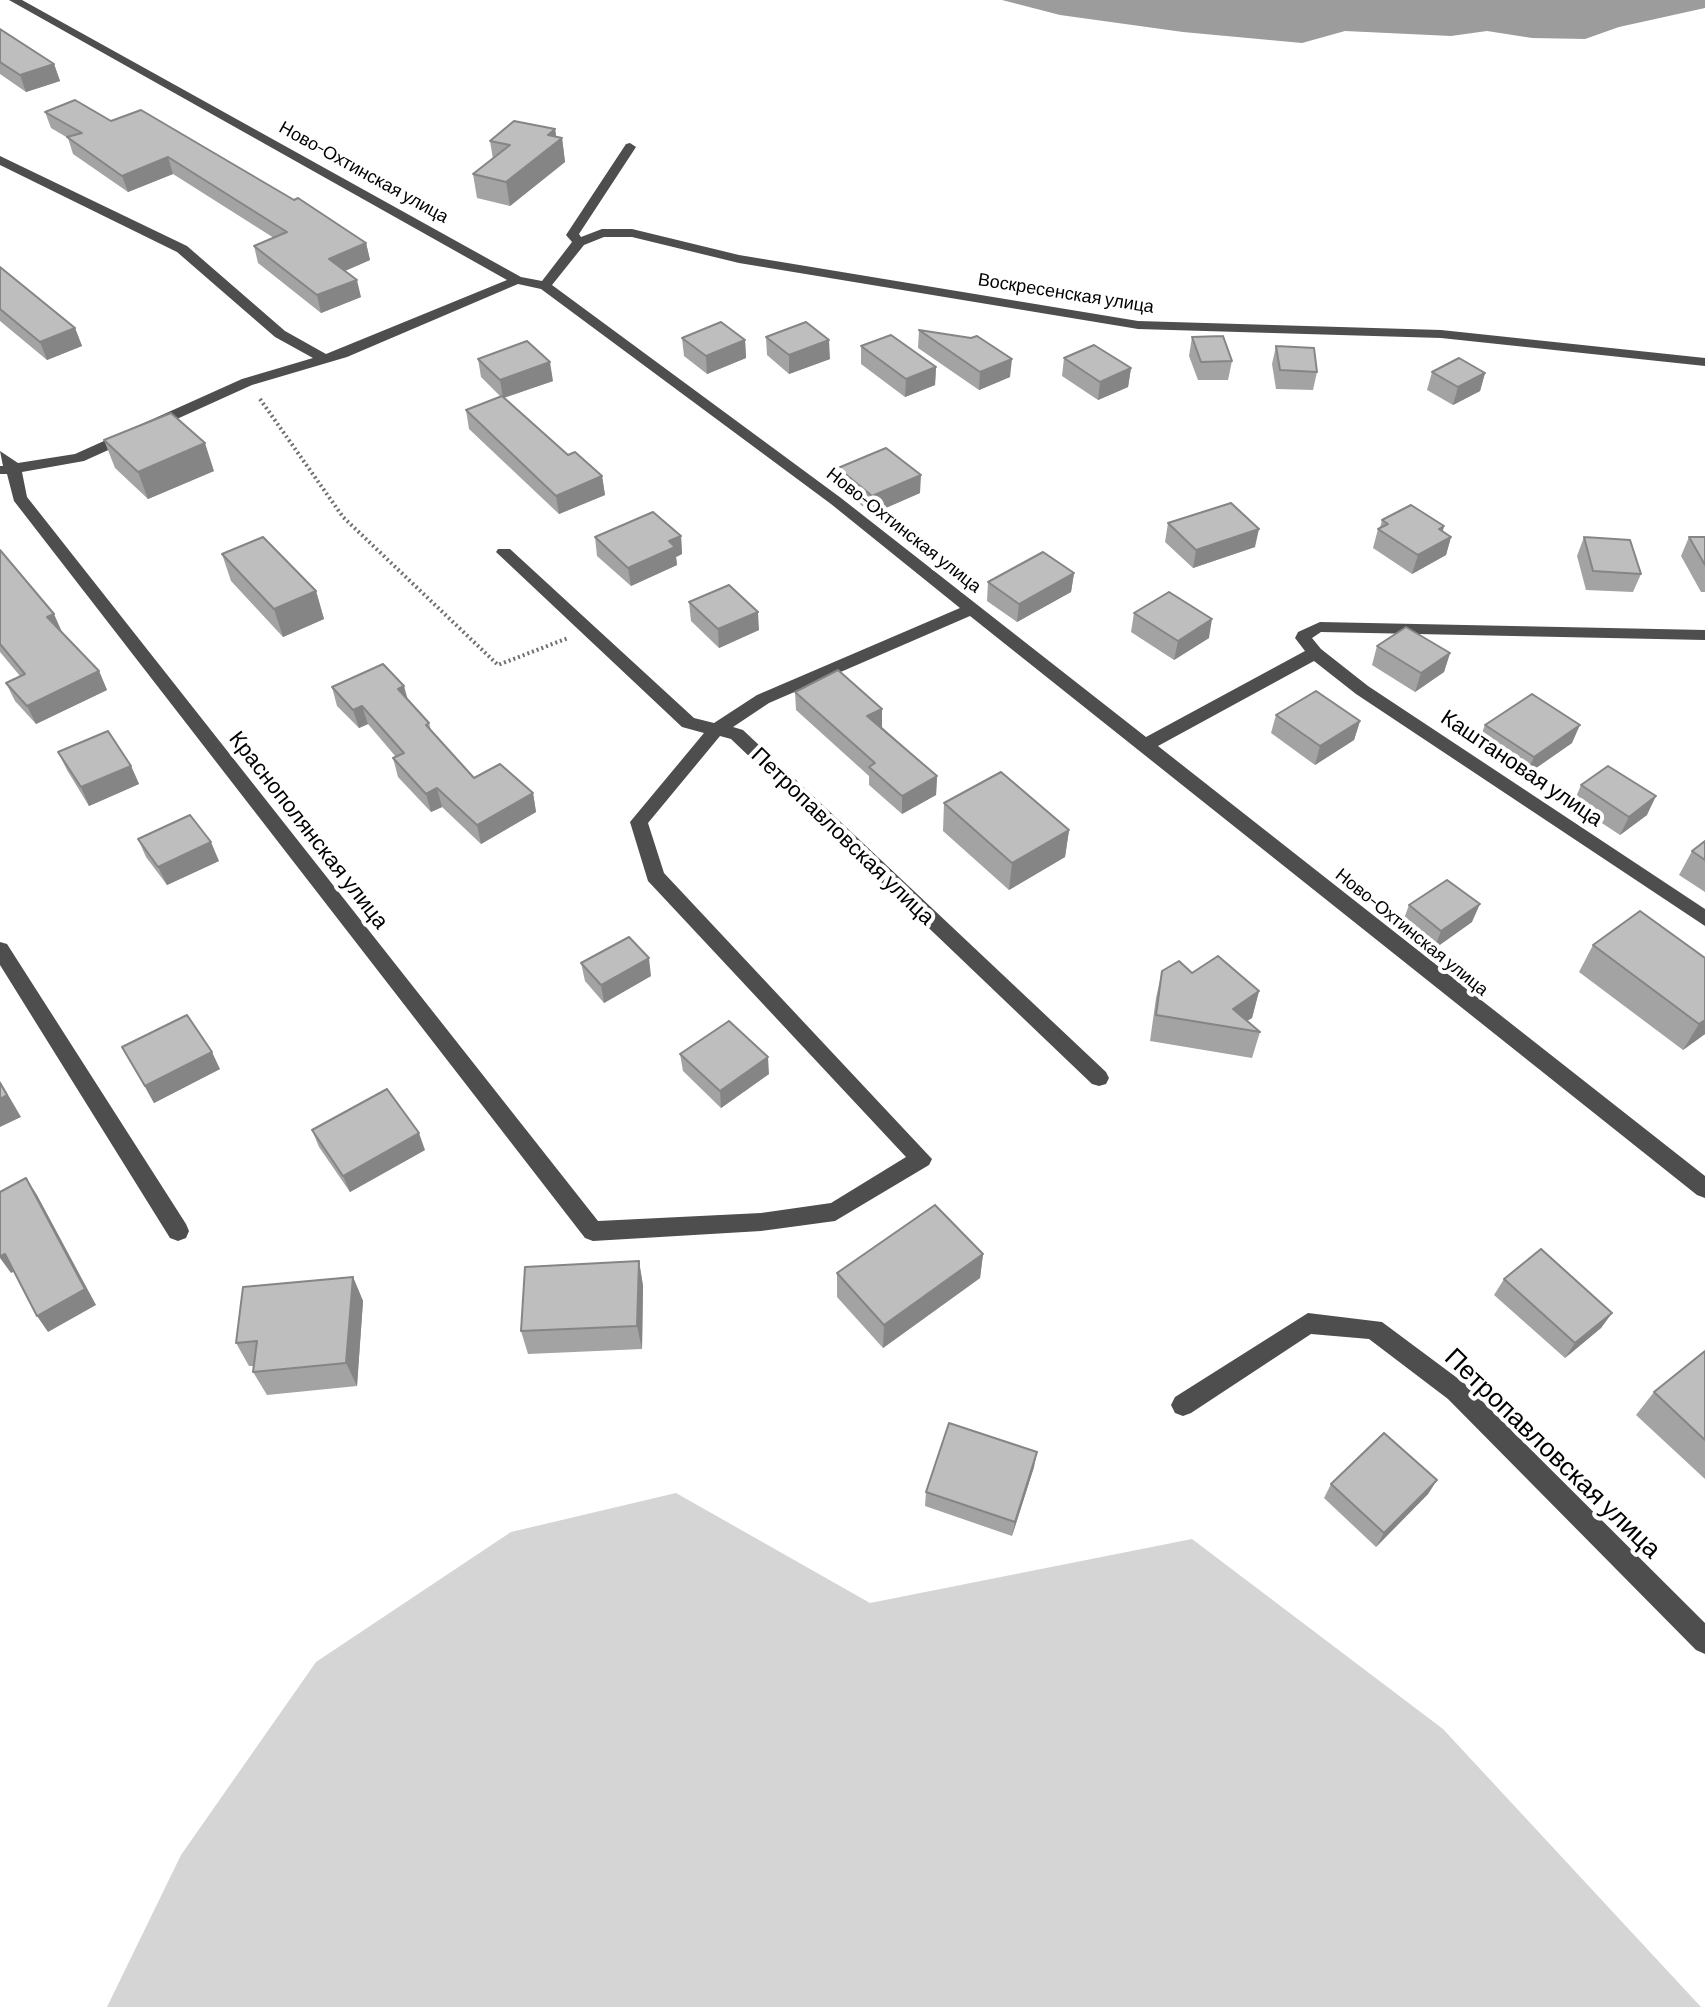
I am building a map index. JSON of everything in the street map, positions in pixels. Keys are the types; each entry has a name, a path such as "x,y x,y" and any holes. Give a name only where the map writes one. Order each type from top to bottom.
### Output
{"street":[{"name":"Ново-Охтинская улица","path":"14,0 517,280 545,286 811,482 1705,1189"},
{"path":"545,286 579,242 572,235 630,147"},
{"path":"0,160 182,249 280,334 324,359"},
{"name":"Воскресенская улица","path":"579,242 602,233 632,233 739,259 1138,325 1441,334 1705,362"},
{"path":"5,465 79,458 247,382 324,359 517,280"},
{"name":"Краснополянская улица","path":"5,465 19,498 593,1231 761,1222 835,1212 921,1159 655,876 639,822 716,730"},
{"name":"Петропавловская улица","path":"504,552 688,723 737,734 1099,1078"},
{"path":"716,730 763,699 972,609"},
{"path":"1146,745 1315,653 1303,638 1306,632 1338,625 1705,635"},
{"name":"Каштановая улица","path":"1315,653 1362,690 1705,919"},
{"path":"0,949 178,1231"},
{"name":"Петропавловская улица","path":"1183,1405 1308,1323 1374,1329 1456,1391 1705,1641"}],"path":[{"path":"247,382 343,517 498,665 588,631"}],"shaded area":[{"path":"1002,0 1705,0 1705,8 1619,27 1585,39 1532,38 1487,31 1451,36 1345,31 1302,43 1183,32 1060,15"},
{"path":"676,1493 870,1603 1192,1539 1443,1729 1701,2007 107,2007 181,1855 316,1662 511,1532"}],"building":[{"path":"0,29 54,64 20,75 0,62"},
{"path":"75,100 111,121 141,110 294,200 298,198 366,243 329,259 357,280 317,295 254,246 287,232 168,157 122,176 67,137 82,133 45,112"},
{"path":"514,121 555,129 548,135 562,138 506,182 473,174 510,145 490,141"},
{"path":"0,267 75,328 40,342 0,309"},
{"path":"721,322 745,340 706,356 682,338"},
{"path":"806,322 829,340 789,355 766,337"},
{"path":"919,330 971,338 977,336 1012,359 980,372"},
{"path":"891,335 936,367 906,379 861,346"},
{"path":"1223,336 1232,361 1201,362 1192,337"},
{"path":"527,341 550,362 500,380 478,359"},
{"path":"1094,345 1131,368 1100,382 1064,358"},
{"path":"1276,346 1314,348 1317,372 1280,370"},
{"path":"1459,358 1485,373 1458,387 1432,372"},
{"path":"502,396 568,455 575,452 602,476 556,496 466,410"},
{"path":"171,413 205,443 138,472 104,440"},
{"path":"886,448 921,475 872,496 838,468"},
{"path":"1231,503 1259,529 1196,550 1168,523"},
{"path":"1411,505 1444,526 1439,529 1451,537 1418,555 1378,529 1388,524 1382,520"},
{"path":"653,512 681,536 669,541 675,547 628,568 595,537"},
{"path":"263,537 316,591 274,609 222,554"},
{"path":"1584,537 1630,540 1641,574 1593,571"},
{"path":"1689,537 1705,537 1705,565"},
{"path":"0,550 54,614 47,617 99,671 27,706 6,683 25,674 0,644"},
{"path":"1043,552 1074,573 1019,604 988,582"},
{"path":"729,585 758,612 718,629 689,602"},
{"path":"1169,592 1212,619 1178,641 1134,613"},
{"path":"1406,627 1450,653 1421,673 1377,646"},
{"path":"383,664 404,686 398,689 429,723 426,725 474,778 500,764 533,793 477,825 437,788 426,794 393,758 404,753 362,706 353,710 332,687"},
{"path":"838,670 882,709 867,716 937,776 902,796 869,767 875,763 795,692"},
{"path":"1316,691 1360,721 1320,746 1276,715"},
{"path":"1532,694 1580,725 1534,757 1485,725"},
{"path":"108,731 131,766 81,787 58,752"},
{"path":"1608,766 1656,796 1629,817 1581,785"},
{"path":"1001,772 1069,830 1012,863 944,803"},
{"path":"190,815 211,842 158,867 138,839"},
{"path":"1705,841 1705,860 1692,851"},
{"path":"1447,880 1480,904 1441,931 1409,905"},
{"path":"1640,911 1705,958 1705,1020 1699,1024 1593,945"},
{"path":"629,937 649,958 601,985 581,963"},
{"path":"1218,956 1259,991 1233,1009 1260,1032 1156,1015 1162,971 1179,961 1192,973"},
{"path":"187,1015 212,1052 145,1086 122,1047"},
{"path":"729,1021 768,1057 720,1091 680,1054"},
{"path":"0,1083 7,1095 0,1099"},
{"path":"387,1089 419,1133 343,1176 312,1130"},
{"path":"26,1178 85,1289 37,1316 5,1254 0,1256 0,1192"},
{"path":"935,1205 983,1254 884,1325 837,1273"},
{"path":"1541,1249 1612,1313 1575,1343 1504,1279"},
{"path":"639,1261 637,1326 521,1331 525,1267"},
{"path":"353,1277 346,1363 253,1372 257,1341 236,1343 243,1287"},
{"path":"1705,1351 1705,1440 1654,1392"},
{"path":"949,1423 1037,1452 1015,1522 926,1492"},
{"path":"1384,1433 1437,1480 1384,1533 1331,1484"}]}
